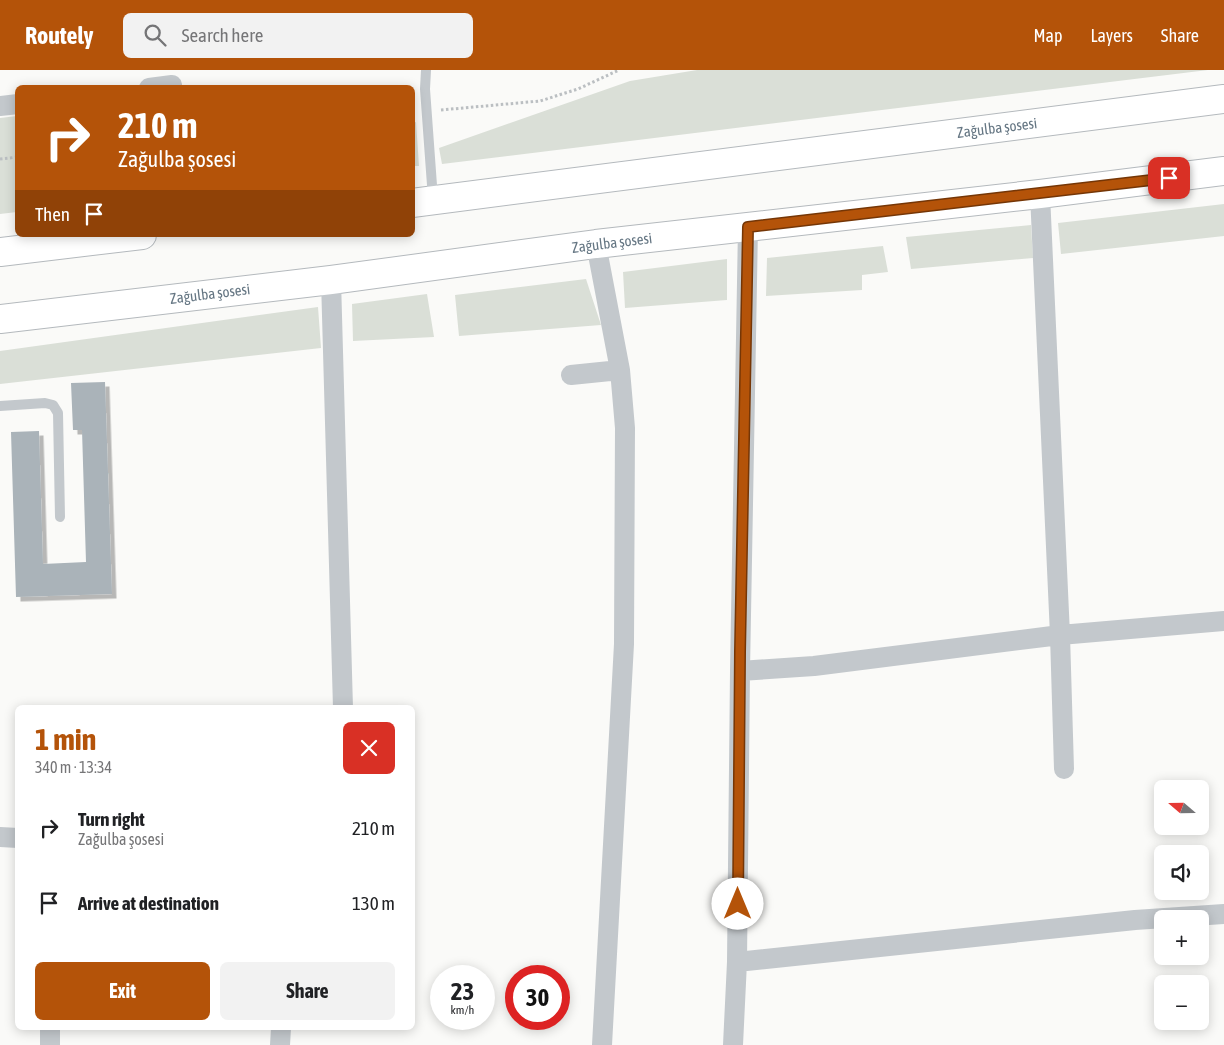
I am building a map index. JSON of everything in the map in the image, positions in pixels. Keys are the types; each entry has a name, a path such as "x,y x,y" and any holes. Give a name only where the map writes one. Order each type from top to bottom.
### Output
{"highway":[{"name":"Zağulba şosesi","path":"423,202 1224,100"},
{"name":"Zağulba şosesi","path":"0,319 331,280 596,244 1040,194 1224,171"},
{"path":"0,252 125,237"}],"street":[{"path":"0,106 15,104"},
{"path":"1040,194 1060,635 1064,769"},
{"path":"733,1045 737,962 748,227"},
{"path":"596,244 620,370 625,428 624,644 602,1045"},
{"path":"331,280 343,705"},
{"path":"571,375 620,370"},
{"path":"740,671 814,666 1060,635 1224,621"},
{"path":"0,837 15,838"},
{"path":"737,962 1135,920 1224,914"},
{"path":"50,1030 50,1045"},
{"path":"280,1045 281,1030"}],"lane":[{"path":"423,202 426,70"},
{"path":"0,406 45,403 53,405 58,413 60,518"}],"path":[{"path":"426,111 540,101 578,89 620,70"},
{"path":"0,159 15,157"}],"shaded area":[{"path":"697,70 1208,70 442,164 439,148 630,81"},
{"path":"15,116 15,212 0,214 0,118"},
{"path":"416,122 419,166 415,166"},
{"path":"1224,204 1224,236 1061,254 1058,223"},
{"path":"1031,225 1033,258 911,269 906,237"},
{"path":"883,246 888,272 862,275 862,290 766,296 767,258"},
{"path":"727,259 727,300 625,308 623,272"},
{"path":"586,279 601,325 459,336 455,295"},
{"path":"427,294 434,337 353,341 352,304"},
{"path":"318,307 321,348 0,384 0,351"}],"building":[{"path":"105,382 112,594 16,597 11,432 39,431 43,564 86,562 82,430 73,430 71,383"}],"route":[{"path":"738,904 740,652 748,227 1169,178"}]}
